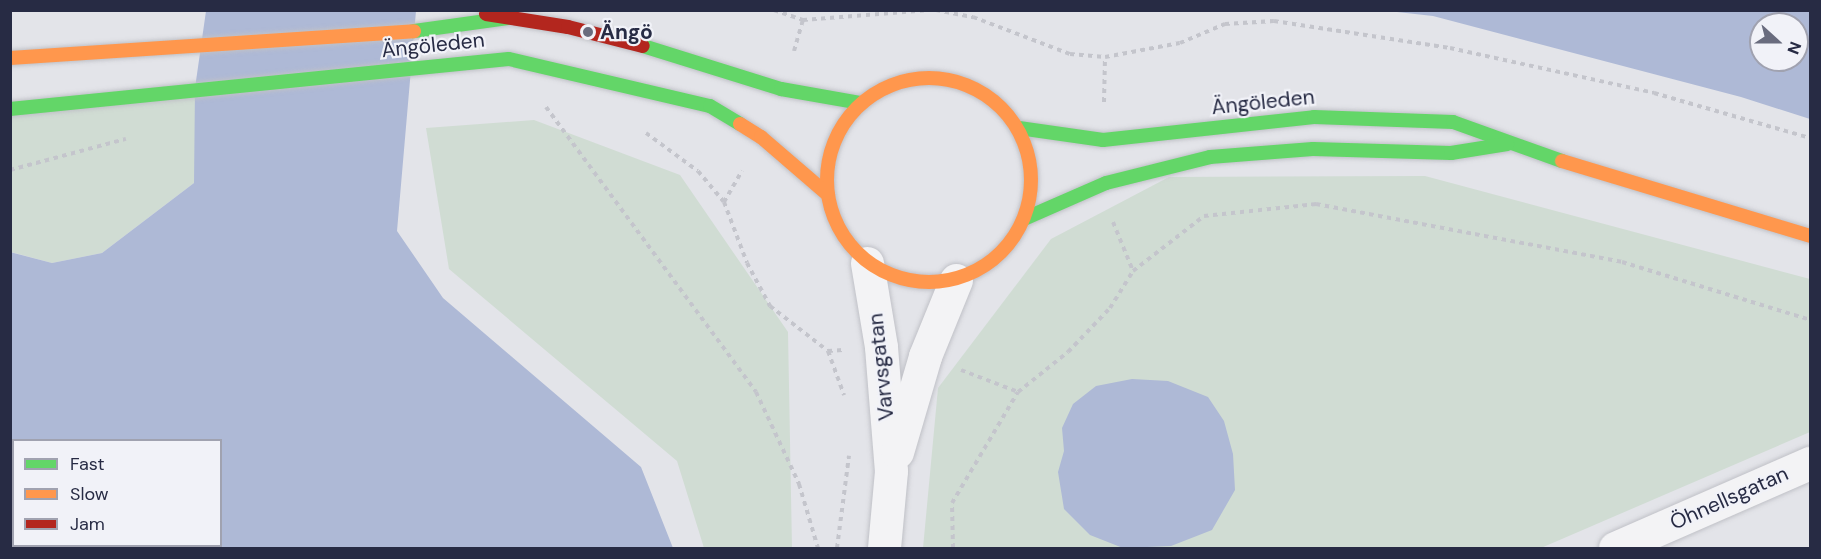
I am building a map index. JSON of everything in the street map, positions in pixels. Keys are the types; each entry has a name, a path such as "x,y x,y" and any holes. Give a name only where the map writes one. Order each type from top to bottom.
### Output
{"street":[{"name":"Ängöleden","path":"470,10 568,27 693,59 781,88 860,103"},
{"name":"Ängöleden","path":"10,58 191,44 427,30 508,18"},
{"name":"Ängöleden","path":"10,109 195,88 509,59 710,106 761,137 826,193"},
{"path":"945,78 988,94 1019,128 1032,171 1026,218 1004,252 957,280 910,282 867,263 838,230 826,193 832,143 860,103 900,80 945,78"},
{"name":"Ängöleden","path":"1019,128 1103,140 1314,117 1453,122 1508,144 1810,236"},
{"name":"Ängöleden","path":"1026,218 1106,183 1210,157 1313,149 1451,153 1508,144"},
{"name":"Varvsgatan","path":"867,263 881,347 891,471 884,549"},
{"name":"Varvsgatan","path":"891,471 925,356 957,280"},
{"name":"Öhnellsgatan","path":"1615,549 1810,463"}],"path":[{"path":"774,10 803,20 930,10"},
{"path":"936,10 973,17 1070,54 1105,57 1180,43 1225,24 1274,21 1450,48 1654,93 1810,138"},
{"path":"554,105 543,104 756,392 799,484 818,549"},
{"path":"638,126 698,171 724,202 747,263 770,306 828,351 846,400"},
{"path":"10,170 134,136"},
{"path":"953,549 952,503 1018,392 1068,352 1110,308 1132,271 1204,216 1237,210 1316,204 1622,262 1810,320"},
{"path":"828,351 881,347"},
{"path":"925,356 1018,392"},
{"path":"837,549 849,450"}],"shaded area":[{"path":"205,86 194,183 102,253 52,263 11,252 10,109"},
{"path":"534,120 680,175 788,332 792,548 704,548 677,461 449,269 426,128"},
{"path":"1425,176 1810,279 1810,432 1541,548 923,548 938,388 1051,239 1169,177"}],"water":[{"path":"206,11 416,11 397,231 443,298 641,467 673,548 11,548 10,252 52,263 102,253 194,183 195,88"},
{"path":"1388,11 1810,11 1810,119 1741,97 1433,16"},
{"path":"1132,379 1168,381 1208,397 1224,421 1233,454 1235,490 1212,530 1171,546 1123,548 1090,535 1064,509 1058,472 1064,451 1062,428 1073,404 1096,386"}],"traffic: fast":[{"path":"414,31 508,18"},
{"path":"643,46 781,89 860,103"},
{"path":"10,109 509,59 710,106 740,124"},
{"path":"1019,128 1103,140 1314,117 1453,122 1562,161"},
{"path":"1026,218 1106,183 1210,157 1313,149 1451,153 1507,144"}],"traffic: slow":[{"path":"10,58 414,31"},
{"path":"919,78 939,78 959,82 977,90 994,101 1008,115 1027,150 1031,180 1027,210 1019,228 1008,245 994,259 959,278 939,282 919,282 899,278 881,270 864,259 850,245 831,210 827,190 827,170 831,150 839,132 850,115 864,101 899,82 919,78"},
{"path":"740,124 761,137 826,193"},
{"path":"1562,161 1810,236"}],"traffic: jam":[{"path":"486,14 568,27 643,46"}],"place":[{"name":"Ängö","path":"588,32"}]}
